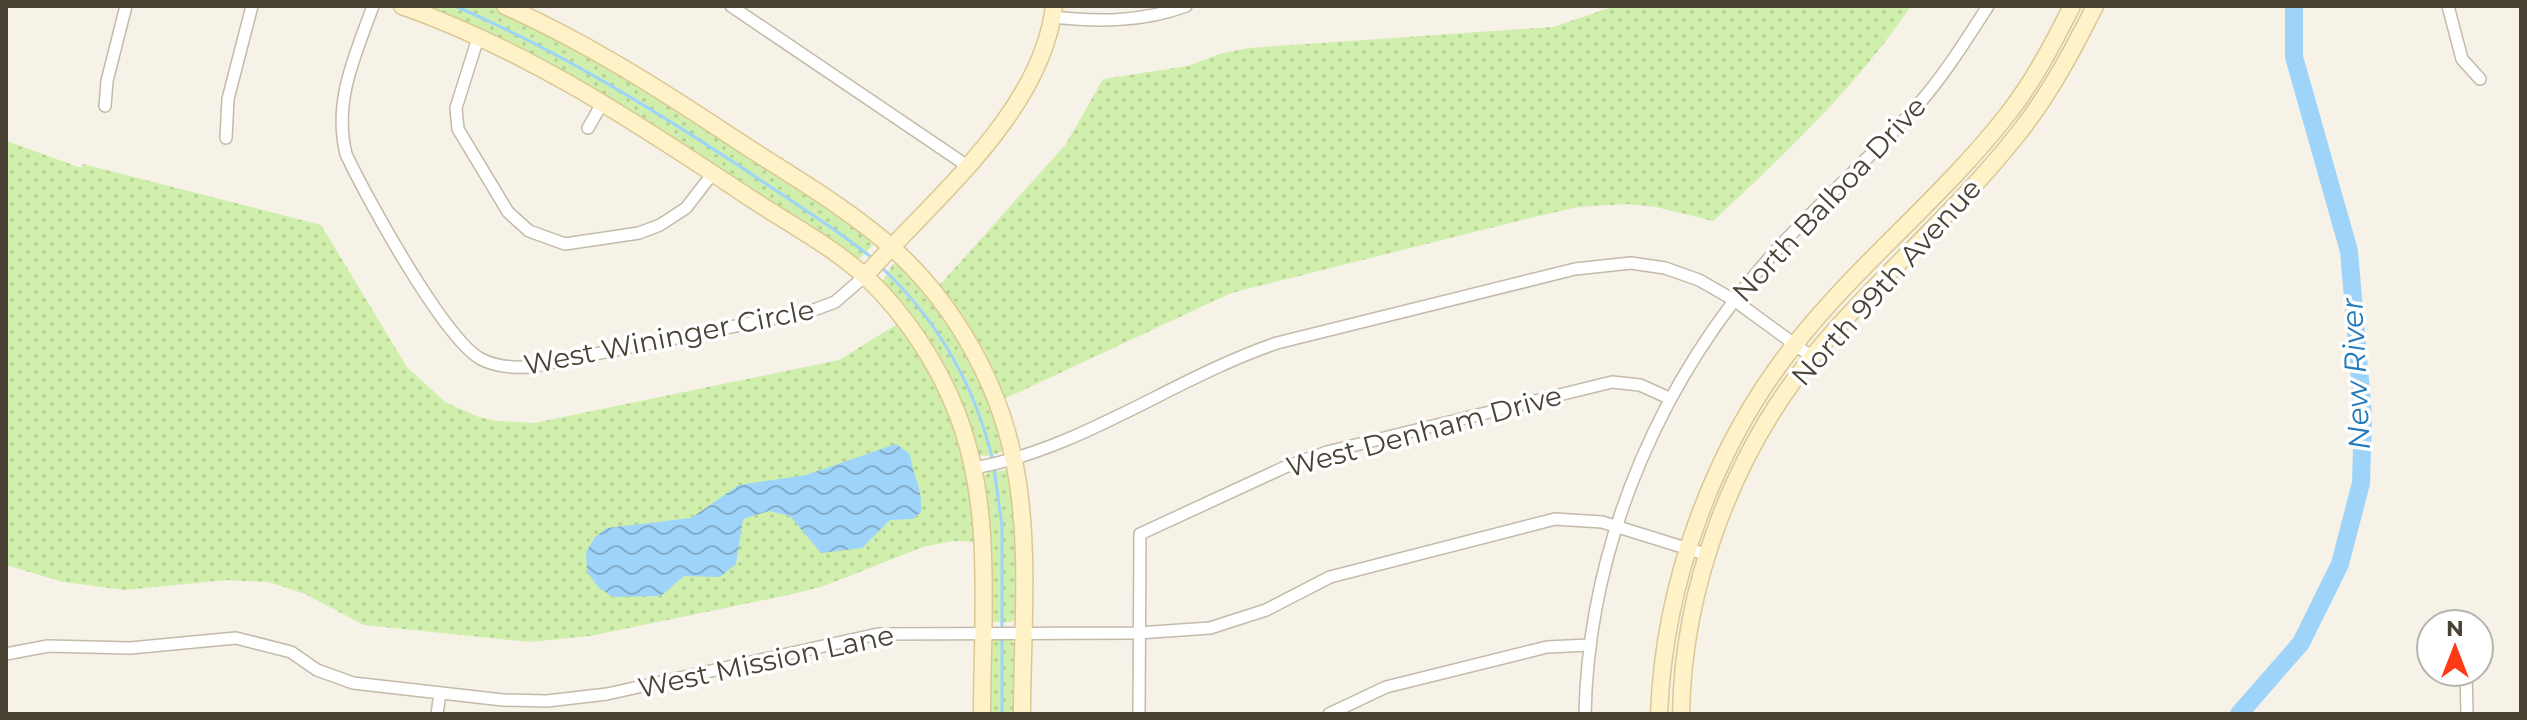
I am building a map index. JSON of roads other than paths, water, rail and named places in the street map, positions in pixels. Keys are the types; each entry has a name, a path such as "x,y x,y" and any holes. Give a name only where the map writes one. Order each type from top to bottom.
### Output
{"street":[{"path":"105,106 107,81 126,6"},
{"path":"226,138 228,99 252,6"},
{"name":"West Wininger Circle","path":"373,6 342,94 340,128 346,154 449,329 483,360 503,367 530,367 811,311 835,302 865,276"},
{"path":"402,6 478,38 603,102 865,276 907,325 943,379 974,468 981,521 982,714"},
{"path":"505,6 609,58 659,89 891,247 933,291 970,346 1001,413 1014,460 1022,529 1022,714"},
{"path":"731,6 966,165"},
{"path":"865,276 966,165 1027,89 1043,55 1054,12 1116,20 1147,17 1186,6"},
{"name":"North Balboa Drive","path":"1585,714 1589,645 1617,526 1645,448 1669,398 1734,300 1780,246 1918,105 1962,48 1988,6"},
{"name":"North 99th Avenue","path":"1659,714 1670,625 1689,549 1715,478 1741,425 1794,344 1979,147 2034,75 2072,6"},
{"name":"North 99th Avenue","path":"1681,714 1694,602 1708,555 1747,458 1812,357 1995,162 2034,112 2095,6"},
{"path":"2448,6 2462,59 2480,79"},
{"path":"478,38 456,108 458,129 502,204 529,231 565,244 639,233 660,225 686,208 713,173"},
{"path":"588,128 603,102"},
{"path":"1979,147 1995,162"},
{"path":"974,468 1014,460 1256,350 1575,269 1631,263 1665,268 1699,280 1734,300 1812,357"},
{"name":"West Denham Drive","path":"1138,633 1140,534 1285,467 1327,452 1612,382 1640,385 1669,398"},
{"name":"West Mission Lane","path":"6,654 48,646 130,648 236,638 291,652 317,670 353,683 503,700 577,698 878,634 1185,631 1233,622 1266,610 1330,577 1543,522 1572,518 1617,526 1708,555"},
{"path":"1138,633 1139,714"},
{"path":"1329,714 1386,687 1547,647 1589,645"},
{"path":"2466,688 2467,714"},
{"path":"437,714 440,693"}],"water":[{"path":"896,444 910,454 921,496 921,512 913,519 890,520 862,548 821,553 790,516 769,511 743,519 736,564 720,577 684,576 661,596 613,597 599,588 587,572 586,552 595,537 607,528 691,518 739,485 806,475"}],"waterway":[{"path":"455,6 531,42 641,103 811,213 872,258"},
{"name":"New River","path":"2239,714 2301,643 2340,564 2361,483 2363,416 2349,251 2294,57 2294,6"},
{"path":"880,266 919,308 951,355 976,406 993,461"},
{"path":"994,468 1002,526 1002,628"},
{"path":"1002,636 1002,714"}]}
